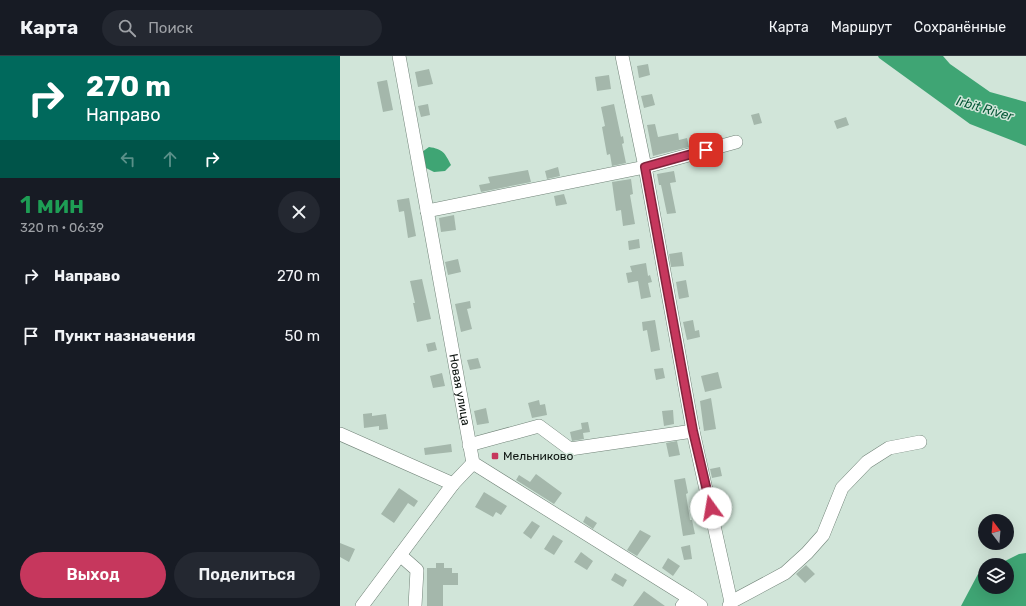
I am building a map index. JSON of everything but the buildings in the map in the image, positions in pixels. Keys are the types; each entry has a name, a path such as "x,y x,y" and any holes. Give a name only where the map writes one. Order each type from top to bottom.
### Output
{"street":[{"name":"Новая улица","path":"399,56 473,463"},
{"path":"622,56 645,167 693,431 730,604 785,573 807,553 823,535 842,488 867,462 889,448 920,442"},
{"path":"427,212 645,167 736,142"},
{"path":"469,445 539,426 570,449 693,431"},
{"path":"340,434 453,484"},
{"path":"362,606 453,484 473,463 685,602 701,606"},
{"path":"400,555 416,570 415,606"}],"water":[{"name":"Irbit River","path":"878,56 943,56 950,64 990,92 1026,102 1026,146 970,124"},
{"path":"429,147 441,150 447,157 451,165 445,171 434,172 426,168 422,152"},
{"path":"1026,553 1026,606 961,606 978,574 978,594 1014,594 1014,558 1011,558 1019,554"}],"place":[{"name":"Мельниково","path":"495,456"}],"route":[{"path":"706,150 645,167 693,431 711,508"}]}
